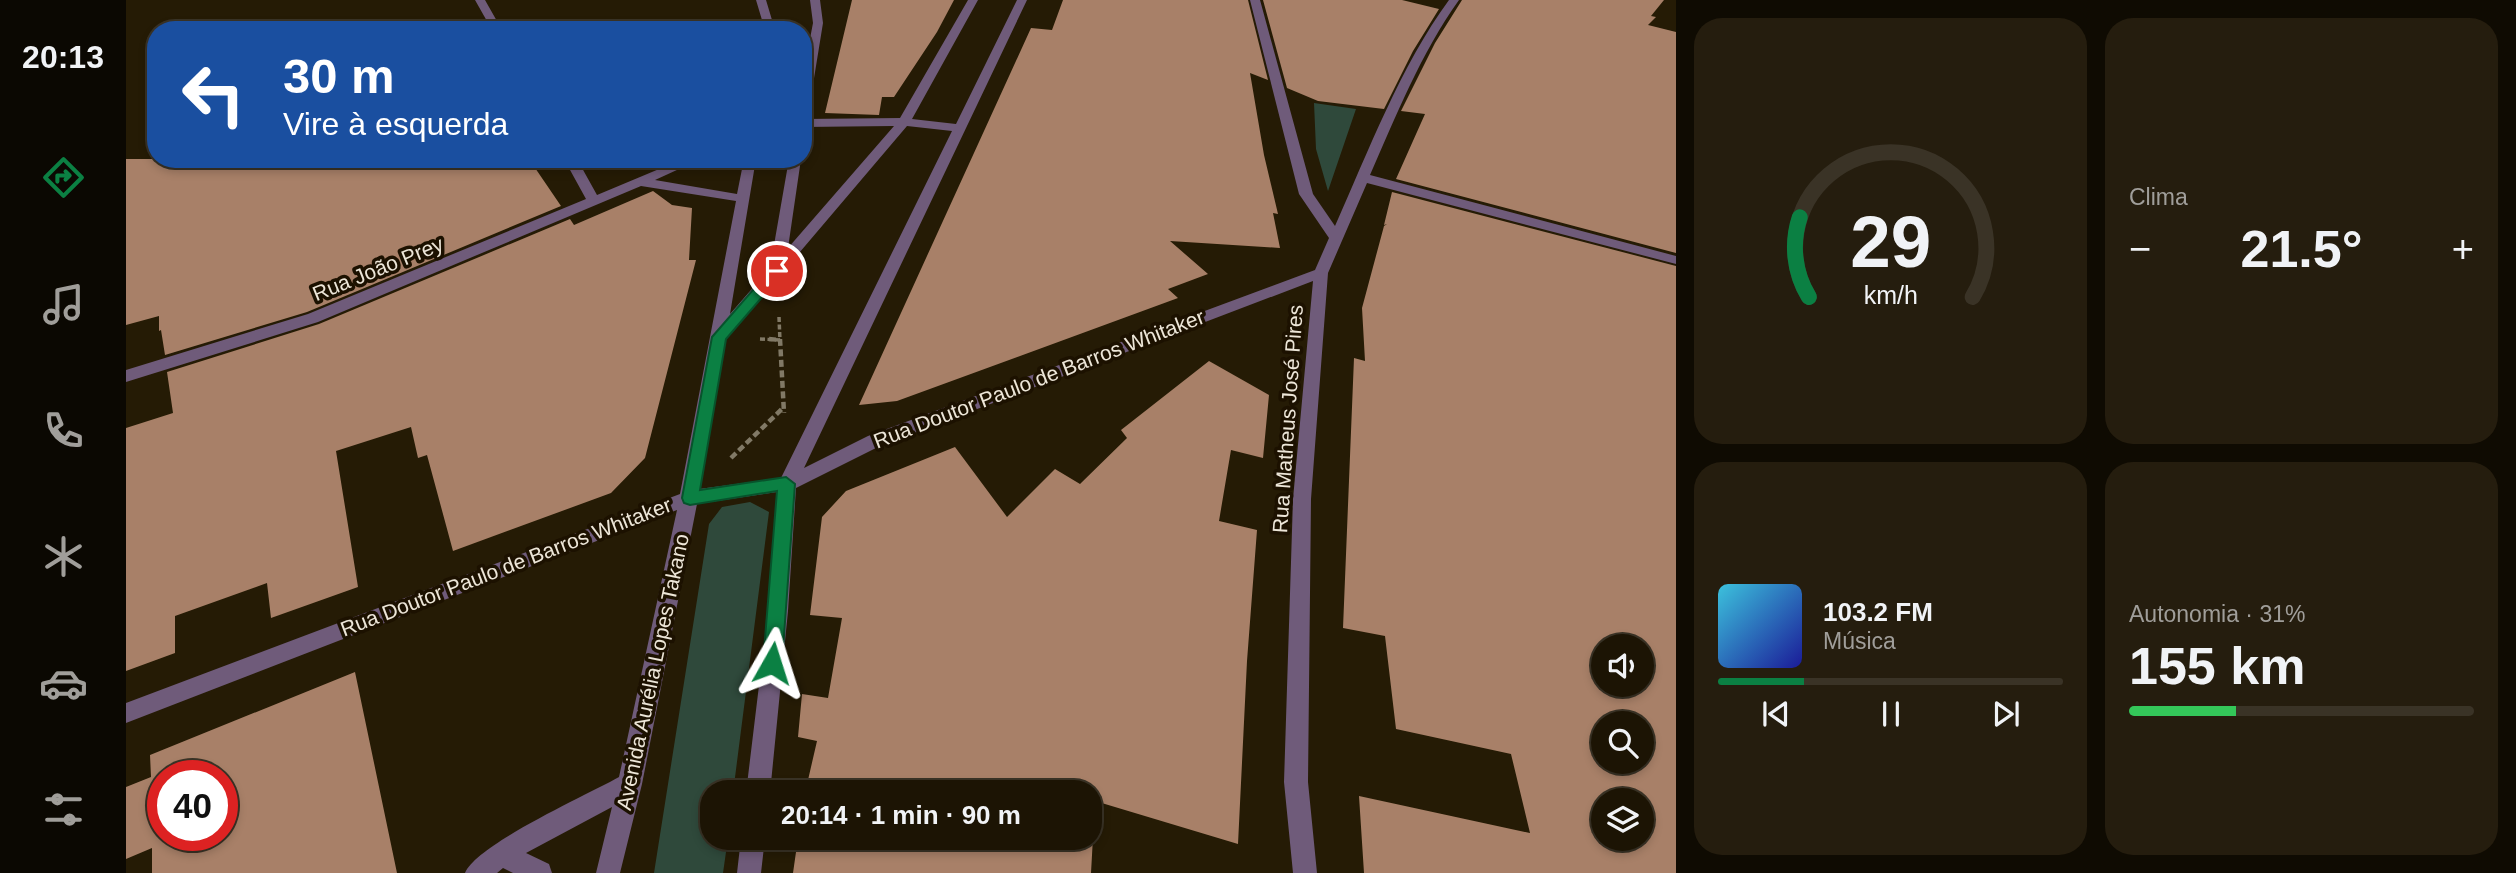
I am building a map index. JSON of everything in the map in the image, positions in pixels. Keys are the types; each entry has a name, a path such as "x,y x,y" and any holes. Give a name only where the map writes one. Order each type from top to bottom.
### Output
{"street":[{"path":"480,0 492,21"},
{"path":"761,0 767,21"},
{"path":"812,57 818,23 815,0"},
{"path":"719,337 904,122 973,0"},
{"path":"759,780 778,611 786,484 1022,0"},
{"path":"1255,0 1306,194 1335,236"},
{"name":"Rua Matheus José Pires","path":"1305,873 1296,782 1302,499 1321,273 1390,116 1440,19 1454,0"},
{"path":"812,123 904,122 959,128"},
{"path":"575,168 594,201"},
{"name":"Rua João Prey","path":"126,376 313,318 673,168"},
{"name":"Avenida Aurélia Lopes Takano","path":"608,873 630,784 690,498 748,168"},
{"path":"777,271 794,168"},
{"path":"1365,178 1676,260"},
{"name":"Rua João Prey","path":"640,182 684,187 743,199"},
{"name":"Rua Doutor Paulo de Barros Whitaker","path":"126,712 690,498 786,484 874,441 1321,273"},
{"path":"477,873 502,854 630,784"},
{"path":"750,873 752,850"},
{"path":"502,854 540,873"}],"path":[{"path":"690,498 783,407 780,340"}],"green space":[{"path":"1314,103 1356,109 1328,191 1316,149"},
{"path":"750,502 769,512 735,780 700,780 700,850 726,850 723,873 654,873 709,524 722,507"}],"building":[{"path":"852,0 954,0 937,32 894,97 882,97 879,115 825,113"},
{"path":"1063,0 1248,0 1268,80 1250,73 1264,155 1278,214 1273,213 1280,248 1170,241 1208,274 1168,289 1178,298 897,401 859,405 1031,28 1052,30"},
{"path":"1263,0 1402,0 1439,9 1413,51 1384,109 1318,101 1287,88"},
{"path":"1462,0 1664,0 1651,16 1656,17 1648,25 1676,32 1676,253 1396,179 1425,114 1401,111 1435,43"},
{"path":"126,159 147,159 147,168 535,168 561,206 307,312 165,355 161,330 159,331 159,316 126,325"},
{"path":"653,191 672,205 692,208 689,260 696,260 645,458 611,493 453,551 427,455 418,458 411,427 336,451 358,587 271,618 267,583 175,616 175,653 126,671 126,428 173,413 167,372 319,324 570,219 574,225"},
{"path":"1392,192 1676,266 1676,873 1364,873 1359,796 1530,833 1511,754 1396,729 1385,636 1343,628 1354,358 1365,361 1362,308 1384,226 1387,224 1384,225"},
{"path":"1209,361 1269,395 1263,458 1231,450 1219,521 1257,530 1238,844 1102,803 1102,780 808,780 817,741 798,737 802,694 828,698 842,618 810,615 822,517 846,491 955,447 1007,517 1055,469 1080,484 1127,438 1121,430"},
{"path":"355,672 397,873 152,873 152,851 238,851 238,760 150,760 150,755"},
{"path":"147,779 147,850 126,859 126,787"},
{"path":"796,850 1092,850 1091,873 793,873"}],"route":[{"path":"772,663 786,484 690,498 719,337 777,271"}]}
